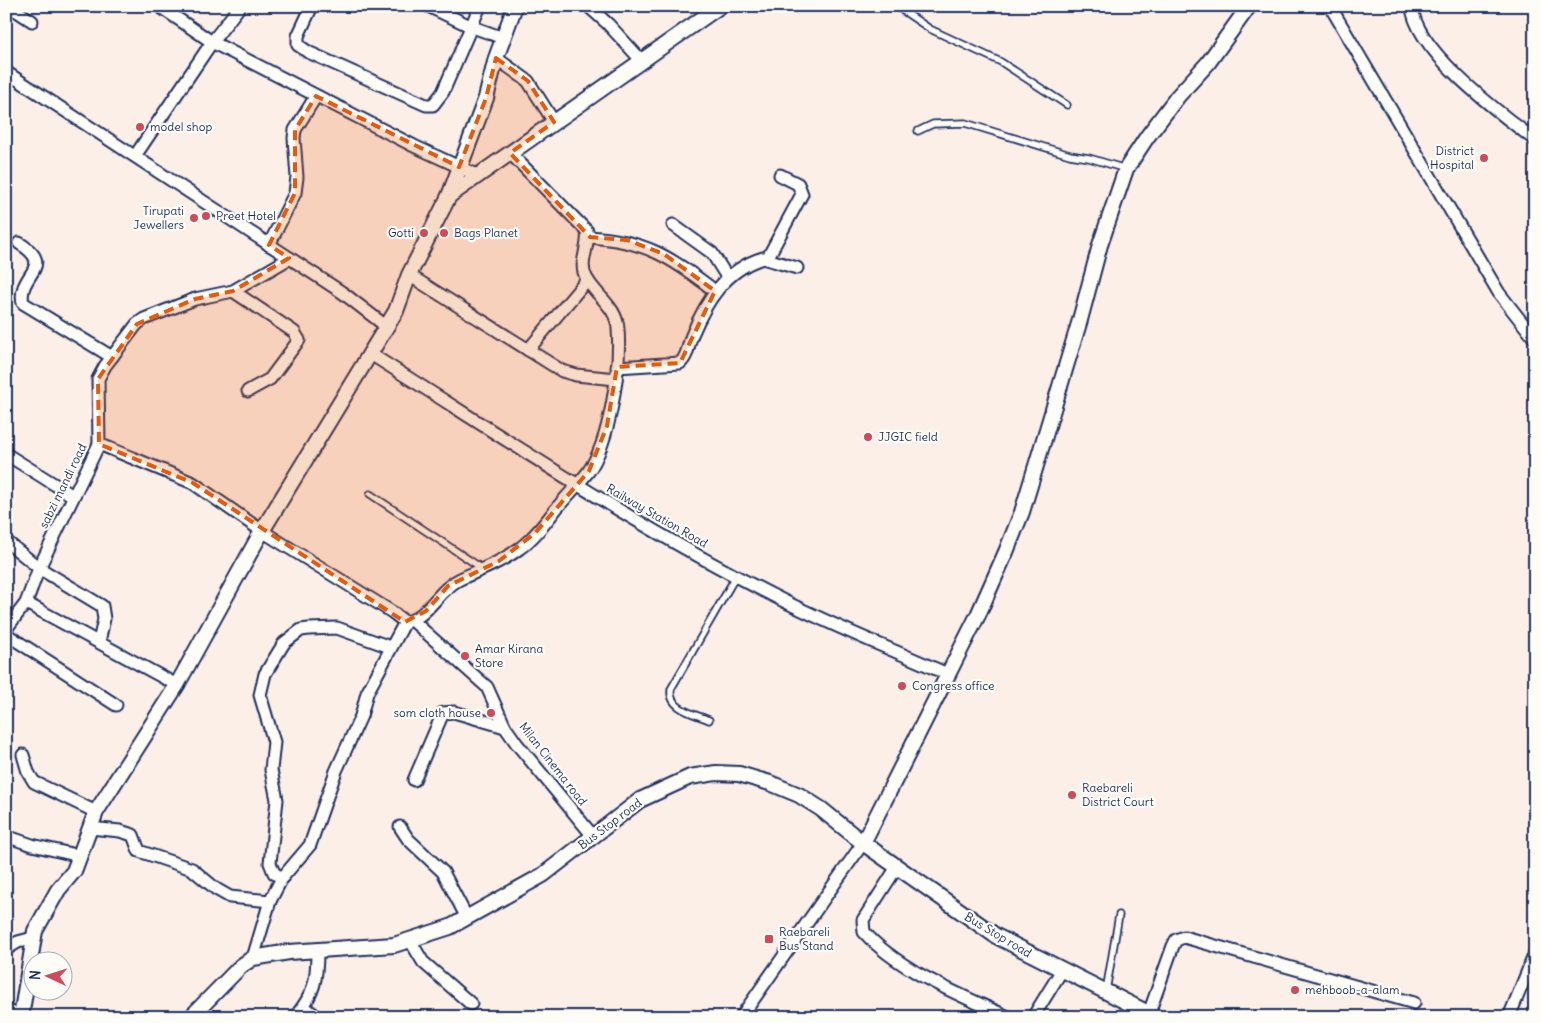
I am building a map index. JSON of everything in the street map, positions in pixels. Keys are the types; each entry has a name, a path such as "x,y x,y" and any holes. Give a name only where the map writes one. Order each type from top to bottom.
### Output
{"street":[{"path":"9,6 32,21"},
{"path":"159,6 212,42 316,96 479,176"},
{"path":"136,156 212,42 240,6"},
{"path":"312,6 298,36 298,45 308,52 426,105 434,105 443,92 480,6"},
{"path":"428,6 470,26 503,38"},
{"path":"6,1010 21,1016 33,938 41,917 74,871 96,812 177,685 262,531 396,311 410,275 449,196 486,98 496,58 515,6"},
{"path":"588,6 642,61"},
{"path":"449,196 720,6"},
{"path":"741,1017 862,843 989,592 1022,512 1080,320 1100,245 1126,169 1147,137 1178,96 1208,63 1249,6"},
{"path":"1330,6 1500,293 1535,339"},
{"path":"1412,6 1417,26 1424,40 1481,97 1535,140"},
{"path":"496,58 528,81 554,122"},
{"path":"6,72 343,293 387,327"},
{"path":"269,244 295,193 297,184 295,130 316,96"},
{"path":"191,1017 241,966 253,958 270,901 282,878 310,845 336,771 359,722 367,693 390,647 409,622 426,610 448,586 521,548 589,471 598,452 607,426 617,373 618,329 614,313 587,280 583,264 588,237 583,226 510,153"},
{"path":"767,259 802,194 798,184 780,175"},
{"path":"672,225 712,253 727,278"},
{"path":"588,237 627,240 664,254 715,291"},
{"path":"19,243 33,251 37,258 36,265 23,288 21,295 23,303 112,357"},
{"name":"sabzi mandi road","path":"6,629 26,603 73,496 99,444 97,385 101,373 137,324 144,319 195,298 233,291 290,258"},
{"path":"410,275 528,350 562,370 576,375 617,373 680,363 686,356 695,327 715,291 727,278 756,261 767,259 797,268"},
{"path":"528,350 587,280"},
{"path":"233,291 294,332 299,340 270,379 248,391"},
{"name":"Railway Station Road","path":"369,353 576,486 736,576 775,597 946,674"},
{"name":"Milan Cinema road","path":"99,444 193,483 262,531 409,622 486,687 506,727 525,754 593,836"},
{"path":"6,454 73,496"},
{"path":"6,542 40,568 102,606 104,619 99,642"},
{"path":"26,603 177,685"},
{"path":"282,878 274,873 270,863 277,800 271,770 274,742 260,695 265,674 284,643 302,630 310,628 337,628 390,647"},
{"path":"6,634 116,706"},
{"path":"414,780 443,712 454,712 506,727"},
{"path":"23,756 28,772 34,782 96,812"},
{"name":"Bus Stop road","path":"253,958 318,950 394,945 411,942 450,928 543,875 640,800 690,777 716,773 739,774 770,782 799,795 842,824 862,843 996,936 1152,1015"},
{"path":"400,827 408,839 443,872 468,918"},
{"path":"90,828 120,831 132,835 139,851 192,870 223,894 239,899 270,901"},
{"path":"6,836 32,845 80,856"},
{"path":"897,867 864,920 864,932 901,961 929,979 1008,1017"},
{"path":"1152,1015 1172,946 1176,940 1184,937 1414,1003"},
{"path":"6,949 18,942 33,938"},
{"path":"411,942 422,962 471,1004"},
{"path":"295,1017 304,1007 316,985 318,950"},
{"path":"1509,1017 1535,953"},
{"path":"1033,1017 1062,970"},
{"path":"304,1007 318,1017"}],"lane":[{"path":"896,6 930,29 1001,62 1067,105"},
{"path":"918,131 932,124 965,123 1070,155 1089,158 1126,169"},
{"path":"370,494 483,568"},
{"path":"709,720 677,706 670,696 671,690 736,576"},
{"path":"1106,991 1119,915"}],"highlighted area":[{"path":"496,58 528,81 554,122 510,153 590,237 627,240 664,254 715,291 680,363 617,367 607,426 589,471 535,533 499,561 448,586 426,611 405,622 193,483 99,444 98,379 137,324 195,299 233,291 289,258 269,245 295,193 295,130 316,96 459,167 486,98"}],"place":[{"name":"model shop","path":"140,127"},
{"name":"District Hospital","path":"1484,158"},
{"name":"Preet Hotel","path":"206,216"},
{"name":"Tirupati Jewellers","path":"194,218"},
{"name":"Gotti","path":"424,233"},
{"name":"Bags Planet","path":"444,233"},
{"name":"JJGIC field","path":"868,437"},
{"name":"Amar Kirana Store","path":"465,656"},
{"name":"Congress office","path":"902,686"},
{"name":"som cloth house","path":"491,713"},
{"name":"Raebareli District Court","path":"1072,795"},
{"name":"Raebareli Bus Stand","path":"769,939"},
{"name":"mehboob-a-alam","path":"1295,990"}]}
